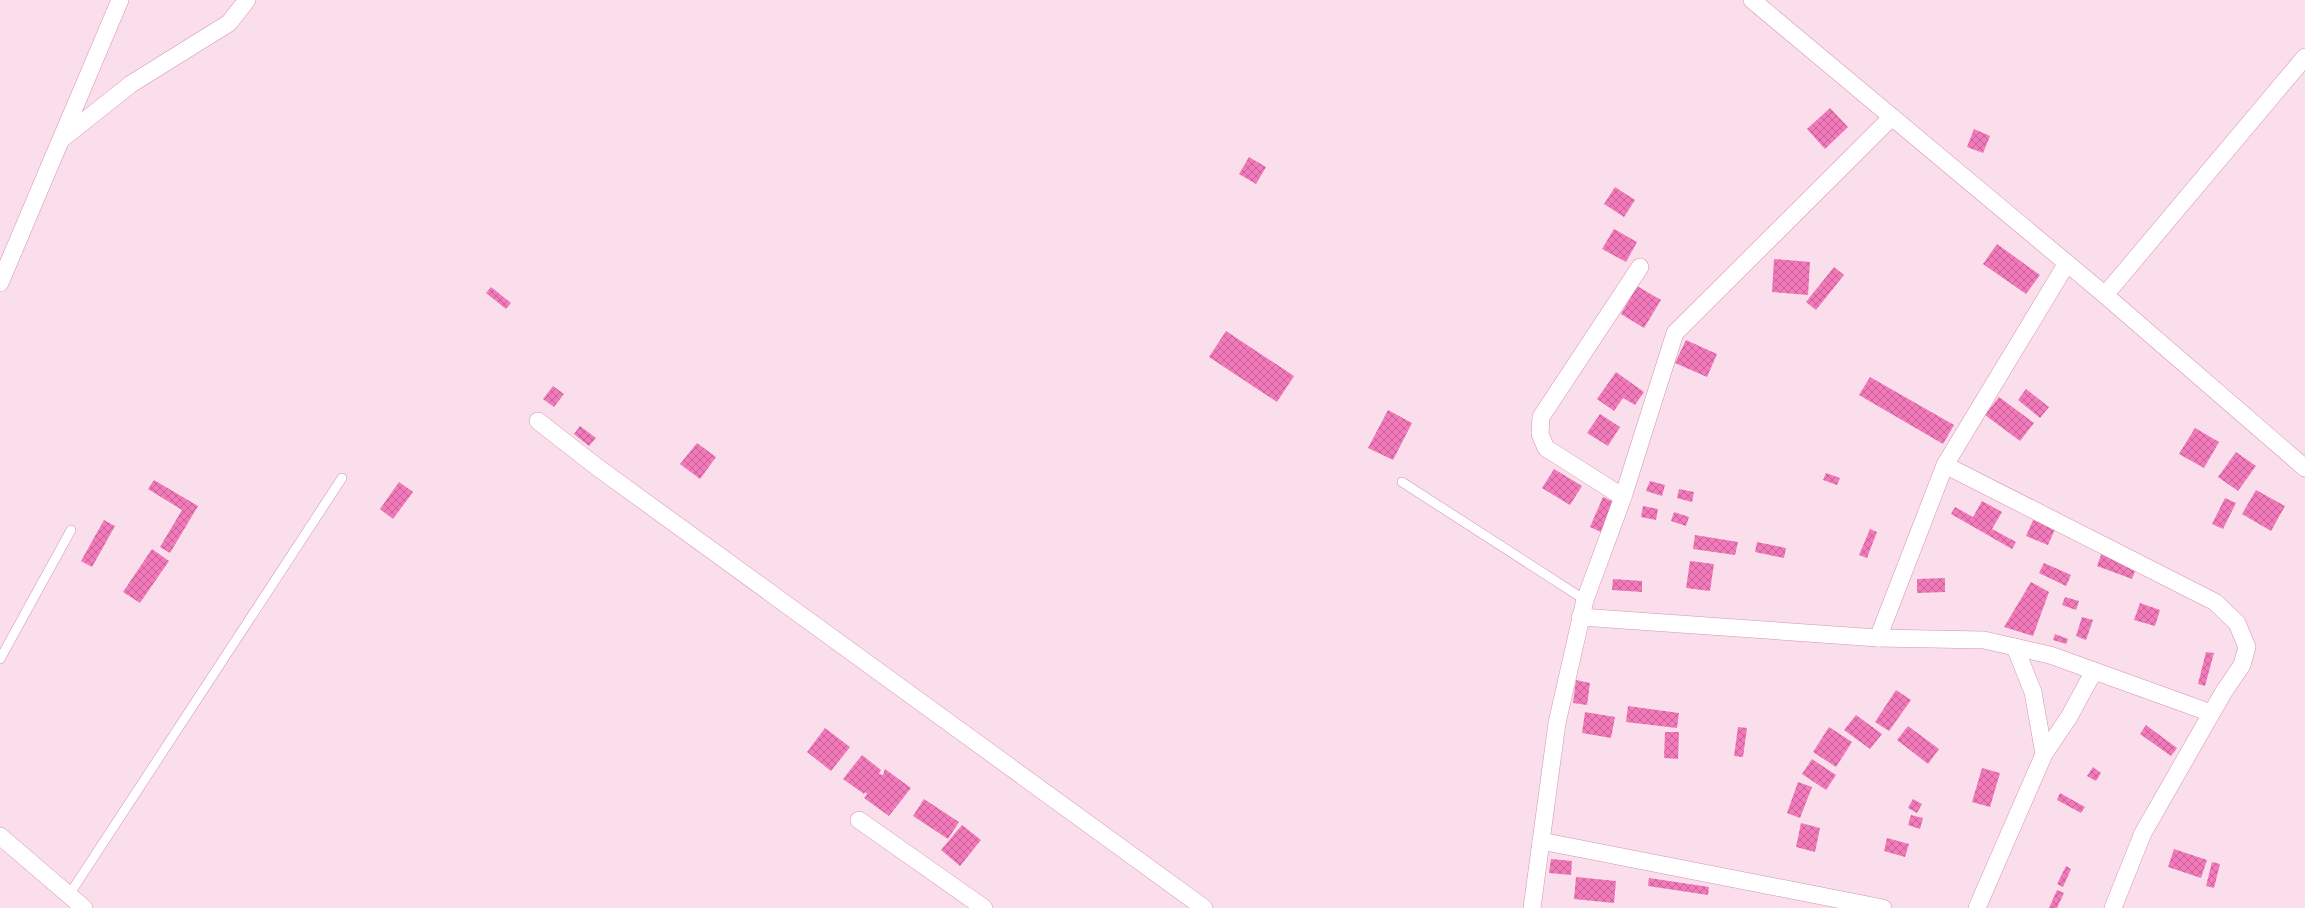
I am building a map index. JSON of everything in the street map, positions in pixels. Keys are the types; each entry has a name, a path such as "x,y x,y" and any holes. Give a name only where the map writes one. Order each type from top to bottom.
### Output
{"street":[{"path":"0,283 120,0"},
{"path":"61,139 132,84 229,23 247,0"},
{"path":"1752,0 2105,295 2305,468"},
{"path":"2105,295 2305,57"},
{"path":"1532,908 1557,723 1584,600 1623,497 1675,333 1892,117"},
{"path":"1878,638 1945,465 2067,263"},
{"path":"1623,497 1546,448 1540,434 1541,417 1640,268"},
{"path":"538,421 597,467 1204,908"},
{"path":"1945,465 2215,602 2237,623 2247,647 2242,665 2211,713 2143,833 2114,908"},
{"path":"1580,617 1878,638 1984,640 2050,655 2211,713"},
{"path":"2015,647 2032,692 2044,754"},
{"path":"1977,908 2044,754 2069,717 2094,671"},
{"path":"859,820 984,908"},
{"path":"0,836 84,908"},
{"path":"1541,841 1883,908"}],"lane":[{"path":"69,895 342,478"},
{"path":"1402,482 1584,600"},
{"path":"0,659 72,530"}],"building":[{"path":"1830,108 1848,127 1825,149 1807,129"},
{"path":"1974,129 1990,136 1983,153 1967,147"},
{"path":"1249,157 1266,167 1256,184 1239,174"},
{"path":"1615,187 1635,200 1624,217 1604,204"},
{"path":"1614,229 1637,242 1626,262 1602,249"},
{"path":"1997,244 2040,275 2026,294 1983,264"},
{"path":"1774,259 1810,262 1808,295 1772,292"},
{"path":"1834,267 1844,275 1816,310 1806,302"},
{"path":"1637,286 1661,300 1644,328 1621,314"},
{"path":"491,287 511,303 506,309 486,293"},
{"path":"1226,331 1294,376 1277,402 1209,357"},
{"path":"1686,340 1717,354 1707,377 1675,363"},
{"path":"1616,372 1644,392 1635,405 1623,398 1614,411 1597,399"},
{"path":"1870,377 1954,425 1943,444 1859,395"},
{"path":"553,386 564,394 554,407 543,399"},
{"path":"2026,389 2049,407 2040,418 2018,400"},
{"path":"1999,397 2034,423 2020,441 1985,415"},
{"path":"1388,410 1412,423 1393,460 1368,448"},
{"path":"1600,414 1620,427 1608,446 1587,433"},
{"path":"580,426 596,438 589,446 574,434"},
{"path":"2195,428 2219,442 2204,468 2179,454"},
{"path":"697,443 716,457 700,479 680,464"},
{"path":"2236,452 2256,466 2238,491 2218,477"},
{"path":"1554,469 1582,486 1570,505 1542,488"},
{"path":"1826,473 1840,478 1837,485 1823,480"},
{"path":"154,480 198,506 170,553 160,547 182,510 148,489"},
{"path":"1650,481 1665,485 1662,496 1646,491"},
{"path":"399,482 413,492 393,519 380,509"},
{"path":"1679,489 1694,492 1692,502 1677,498"},
{"path":"2256,490 2285,506 2271,531 2242,514"},
{"path":"1603,497 1616,503 1603,533 1590,527"},
{"path":"2225,498 2236,503 2223,529 2212,524"},
{"path":"1982,501 2002,512 1992,529 2016,542 2012,549 1951,514 1955,507 1973,517"},
{"path":"1643,506 1658,509 1656,520 1641,517"},
{"path":"1674,512 1689,517 1686,526 1671,521"},
{"path":"2034,518 2056,527 2048,545 2026,536"},
{"path":"104,520 115,526 92,567 81,561"},
{"path":"1870,529 1877,532 1867,558 1859,555"},
{"path":"1695,535 1738,542 1735,555 1693,549"},
{"path":"1757,542 1786,548 1784,558 1755,552"},
{"path":"152,549 169,561 140,603 123,592"},
{"path":"2102,552 2137,566 2132,579 2097,566"},
{"path":"1690,561 1714,564 1710,591 1686,588"},
{"path":"2044,563 2071,575 2066,586 2039,573"},
{"path":"1945,578 1945,592 1917,593 1917,579"},
{"path":"1613,579 1642,581 1642,592 1612,590"},
{"path":"2031,582 2049,592 2033,636 2004,627"},
{"path":"2065,597 2079,601 2076,610 2062,605"},
{"path":"2140,603 2160,610 2155,626 2134,620"},
{"path":"2082,617 2093,620 2086,640 2076,636"},
{"path":"2055,634 2068,639 2066,644 2053,640"},
{"path":"2206,652 2214,653 2205,686 2198,684"},
{"path":"1576,680 1590,683 1587,705 1573,703"},
{"path":"1896,690 1911,700 1889,731 1875,722"},
{"path":"1628,706 1679,713 1677,728 1626,722"},
{"path":"1585,712 1615,717 1611,738 1582,733"},
{"path":"1856,715 1882,734 1870,749 1844,730"},
{"path":"2146,725 2177,748 2171,756 2140,734"},
{"path":"1908,726 1939,749 1928,764 1897,740"},
{"path":"1738,727 1747,728 1743,757 1734,756"},
{"path":"1829,727 1852,742 1836,767 1813,752"},
{"path":"825,728 850,747 831,771 807,752"},
{"path":"1665,732 1679,732 1678,759 1664,758"},
{"path":"862,755 881,770 879,774 883,775 885,769 911,788 889,816 864,798 867,794 865,792 864,794 843,779"},
{"path":"1812,759 1836,775 1826,790 1802,774"},
{"path":"2093,767 2101,773 2096,781 2087,776"},
{"path":"1982,768 2000,773 1990,807 1972,802"},
{"path":"1798,782 1812,787 1800,818 1787,813"},
{"path":"2060,793 2085,807 2081,813 2057,800"},
{"path":"924,799 959,822 948,839 913,816"},
{"path":"1913,799 1922,804 1917,813 1908,808"},
{"path":"1911,815 1923,818 1920,829 1908,825"},
{"path":"1801,823 1820,828 1815,852 1796,847"},
{"path":"962,825 981,840 960,866 941,850"},
{"path":"1887,838 1909,844 1905,857 1884,851"},
{"path":"2174,849 2207,860 2201,878 2168,867"},
{"path":"1551,859 1572,861 1571,875 1549,873"},
{"path":"2212,862 2220,864 2214,888 2206,886"},
{"path":"2066,866 2071,869 2063,887 2057,884"},
{"path":"1576,877 1616,881 1614,903 1574,899"},
{"path":"1649,878 1709,887 1708,895 1648,886"},
{"path":"2057,890 2064,893 2057,908 2049,908"}]}
